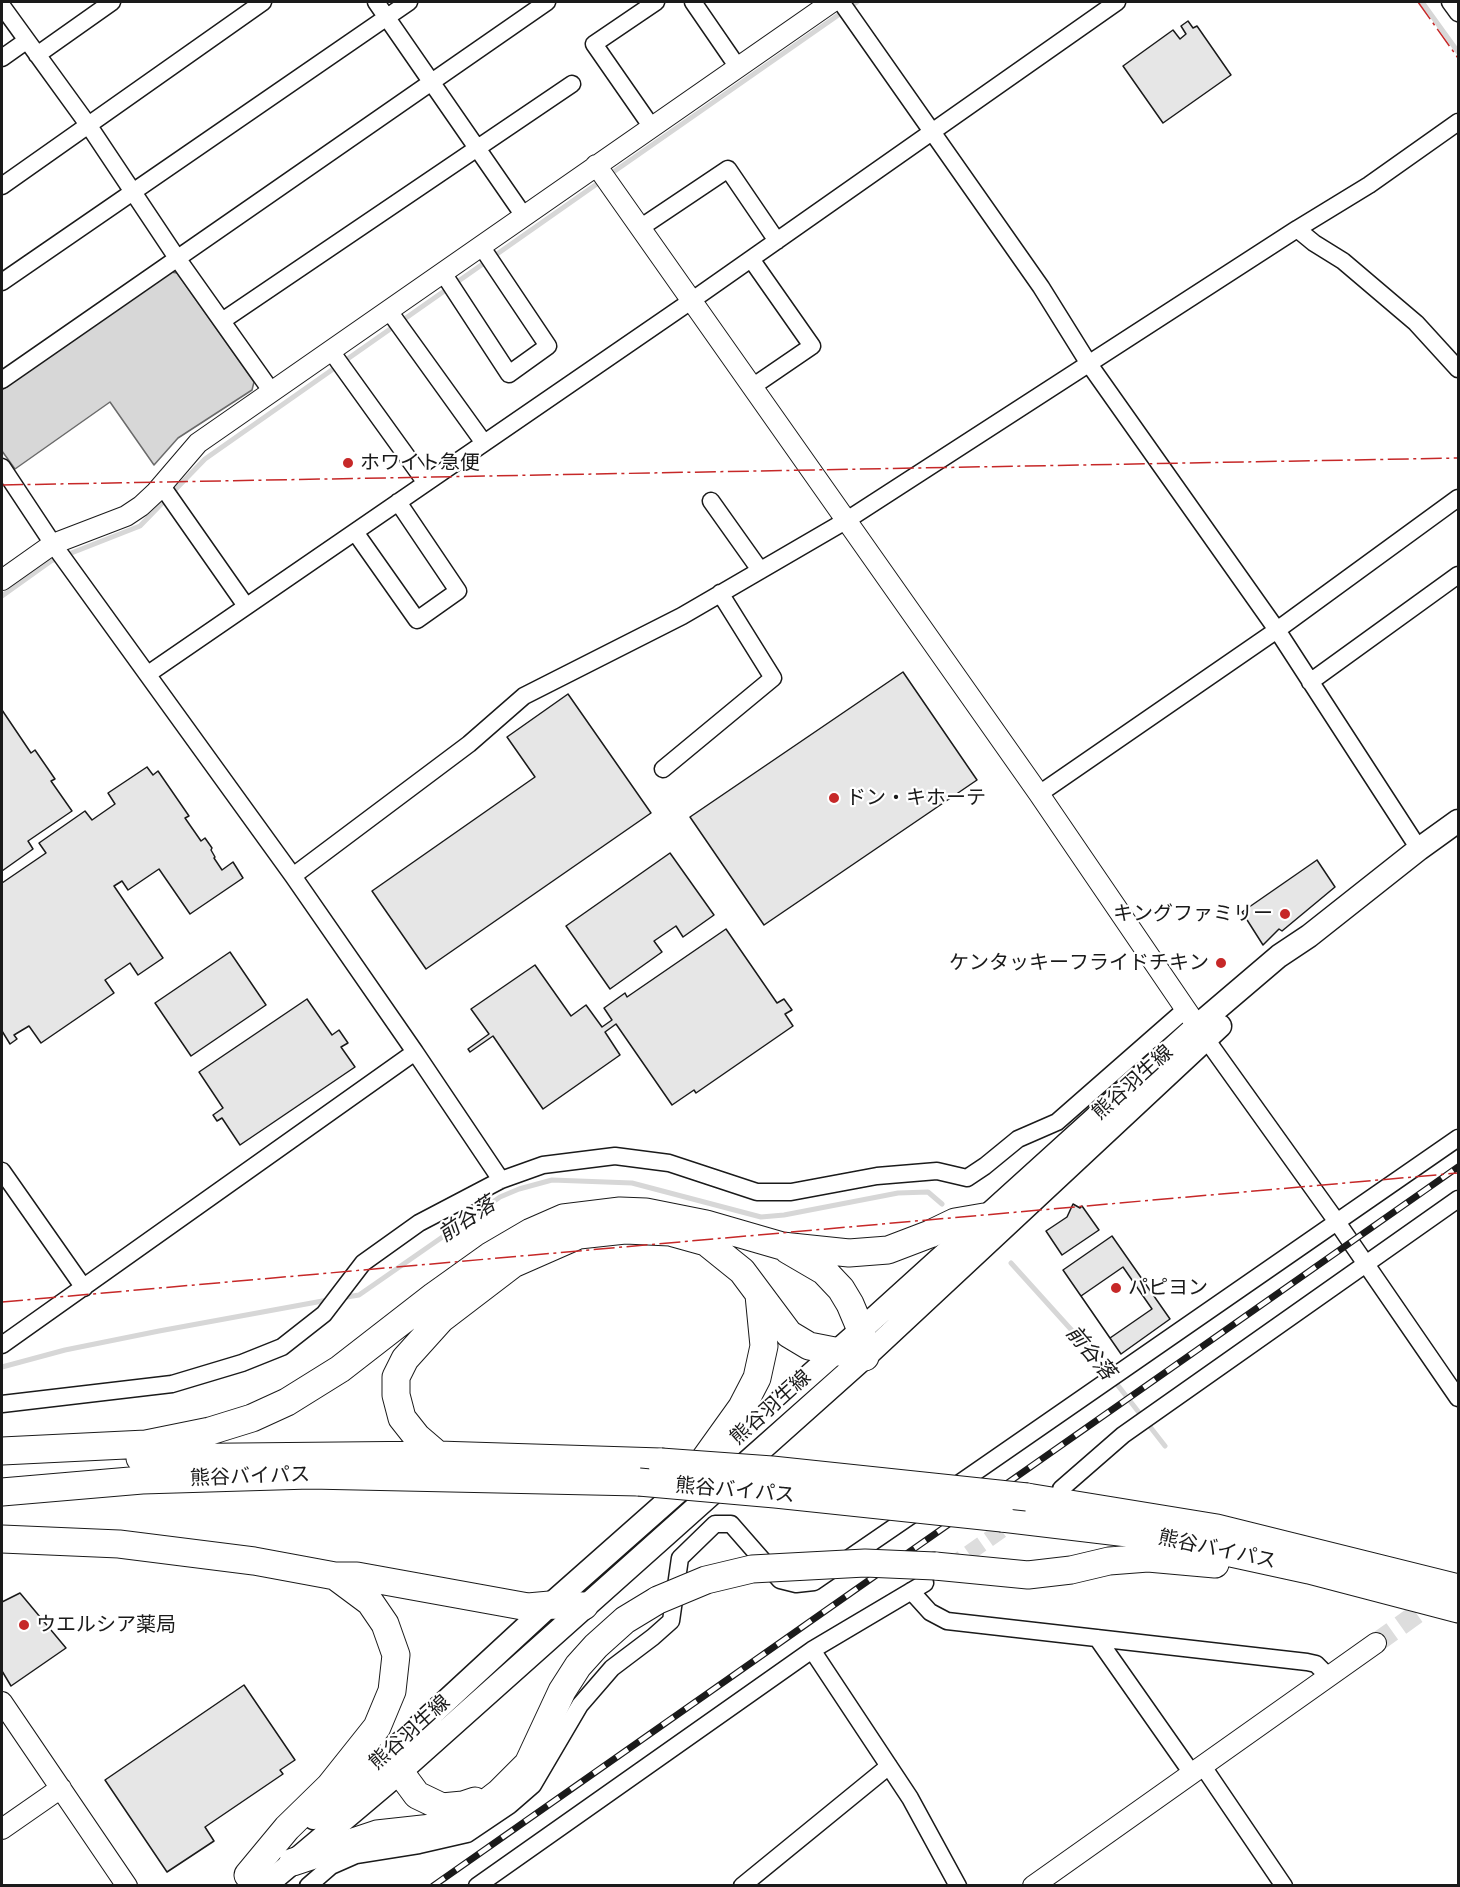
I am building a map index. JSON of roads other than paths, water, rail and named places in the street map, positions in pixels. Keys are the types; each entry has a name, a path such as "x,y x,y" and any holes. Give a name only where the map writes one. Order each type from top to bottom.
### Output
{"highway":[{"path":"2,1451 146,1444 210,1431 252,1418 287,1402 340,1370 434,1296 490,1256 531,1232 563,1218 620,1211 646,1212 706,1224 782,1246 849,1253 888,1250 955,1222 984,1216"},
{"path":"438,1455 417,1437 402,1418 396,1395 396,1377 405,1359 441,1320 513,1264 579,1235 625,1230 670,1232 706,1242 742,1271 789,1334 809,1346 864,1357 861,1330 850,1304 835,1283 824,1271 782,1246"},
{"path":"688,1482 742,1407 757,1378 764,1346 759,1294"},
{"name":"熊谷バイパス","path":"2,1466 141,1458 438,1455 661,1462 772,1470 1028,1497 1217,1528 1458,1588"},
{"name":"熊谷バイパス","path":"2,1492 142,1480 310,1475 639,1482 775,1494 1153,1536 1309,1570 1458,1609"},
{"path":"2,1539 119,1544 254,1561 335,1576 357,1576 528,1607 584,1606"},
{"path":"293,1862 377,1834 441,1827 468,1817 499,1793 528,1764 562,1691 578,1666 596,1646 625,1620 658,1600 706,1580 752,1569 865,1563 924,1580 1028,1575 1071,1570 1108,1560 1148,1558 1309,1570"},
{"path":"250,1882 287,1828 337,1778 376,1727 392,1691 396,1655 386,1624 370,1602 335,1576"},
{"path":"396,1761 417,1794 442,1807 463,1805 499,1793"}],"main road":[{"name":"熊谷羽生線","path":"250,1882 293,1862 550,1605 861,1330 1196,1024 1287,963 1309,936 1458,821"},
{"name":"熊谷羽生線","path":"250,1882 584,1606 864,1357 1196,1024"}],"street":[{"path":"37,55 112,2"},
{"path":"2,186 263,2"},
{"path":"376,2 524,216"},
{"path":"2,282 409,2"},
{"path":"2,380 431,80 547,2"},
{"path":"651,126 594,44 656,2"},
{"path":"693,2 737,66"},
{"path":"2,580 53,544 126,516 141,506 162,486 198,443 832,2"},
{"path":"841,2 1035,279 1089,364 1277,630 1419,849"},
{"path":"148,674 691,301 1117,2"},
{"path":"1450,2 1458,13"},
{"path":"2,6 89,126 177,258 272,392"},
{"path":"2,58 26,41"},
{"path":"222,321 572,84"},
{"path":"293,876 469,744 524,696 621,648 847,520 1297,229 1369,185 1458,122"},
{"path":"596,165 1039,794 1196,1024 1366,1263 1458,1398"},
{"path":"640,228 728,169 777,241"},
{"path":"1297,229 1343,261 1416,323 1458,369"},
{"path":"443,273 509,374 548,346 481,246"},
{"path":"751,259 812,346 752,387"},
{"path":"389,311 484,443"},
{"path":"331,351 426,483"},
{"path":"2,467 53,544 293,876 501,1180"},
{"path":"162,486 246,606"},
{"path":"1039,794 1277,630 1458,498"},
{"path":"711,501 760,570"},
{"path":"355,532 417,620 458,591 398,502"},
{"path":"1310,682 1458,575"},
{"path":"663,769 773,678 720,593"},
{"path":"2,1404 172,1384 242,1363 282,1347 324,1314 363,1263 418,1223 501,1180 543,1165 615,1156 669,1163 758,1192 791,1192 878,1176 936,1171 967,1178 1018,1139 1057,1122 1196,1024"},
{"path":"2,1345 415,1052"},
{"path":"308,1886 331,1866 356,1855 419,1845 467,1834 518,1799 533,1785 580,1705 612,1668 671,1621 680,1558 716,1524 731,1524 780,1580 796,1584 814,1582 1458,1138"},
{"path":"2,1171 84,1288"},
{"path":"1061,1489 1123,1435 1458,1199"},
{"path":"477,1886 498,1880 812,1650 924,1580 930,1612 946,1621 1307,1662 1316,1664 1328,1676"},
{"path":"1097,1638 1284,1886"},
{"path":"1033,1886 1376,1642"},
{"path":"812,1650 910,1798 958,1886"},
{"path":"2,1702 127,1886"},
{"path":"741,1886 889,1766"},
{"path":"2,1829 61,1788"}],"waterway":[{"path":"609,175 857,2"},
{"path":"1422,2 1458,52"},
{"path":"2,596 51,561 140,526 205,459 601,181"},
{"name":"前谷落","path":"341,1298 359,1295 500,1197 552,1180 632,1183 761,1217 784,1215 898,1193 928,1192 942,1204"},
{"name":"前谷落","path":"1011,1263 1095,1356 1165,1446"},
{"name":"前谷落","path":"2,1367 65,1350 328,1300"}],"tunnel":[{"path":"949,1567 1019,1518"},
{"path":"1376,1643 1439,1598"}],"railway":[{"path":"433,1886 1458,1167"}],"place":[{"name":"ホワイト急便","path":"348,463"},
{"name":"ドン・キホーテ","path":"834,798"},
{"name":"キングファミリー","path":"1285,914"},
{"name":"ケンタッキーフライドチキン","path":"1221,963"},
{"name":"パピヨン","path":"1116,1288"},
{"name":"ウエルシア薬局","path":"24,1625"}]}
